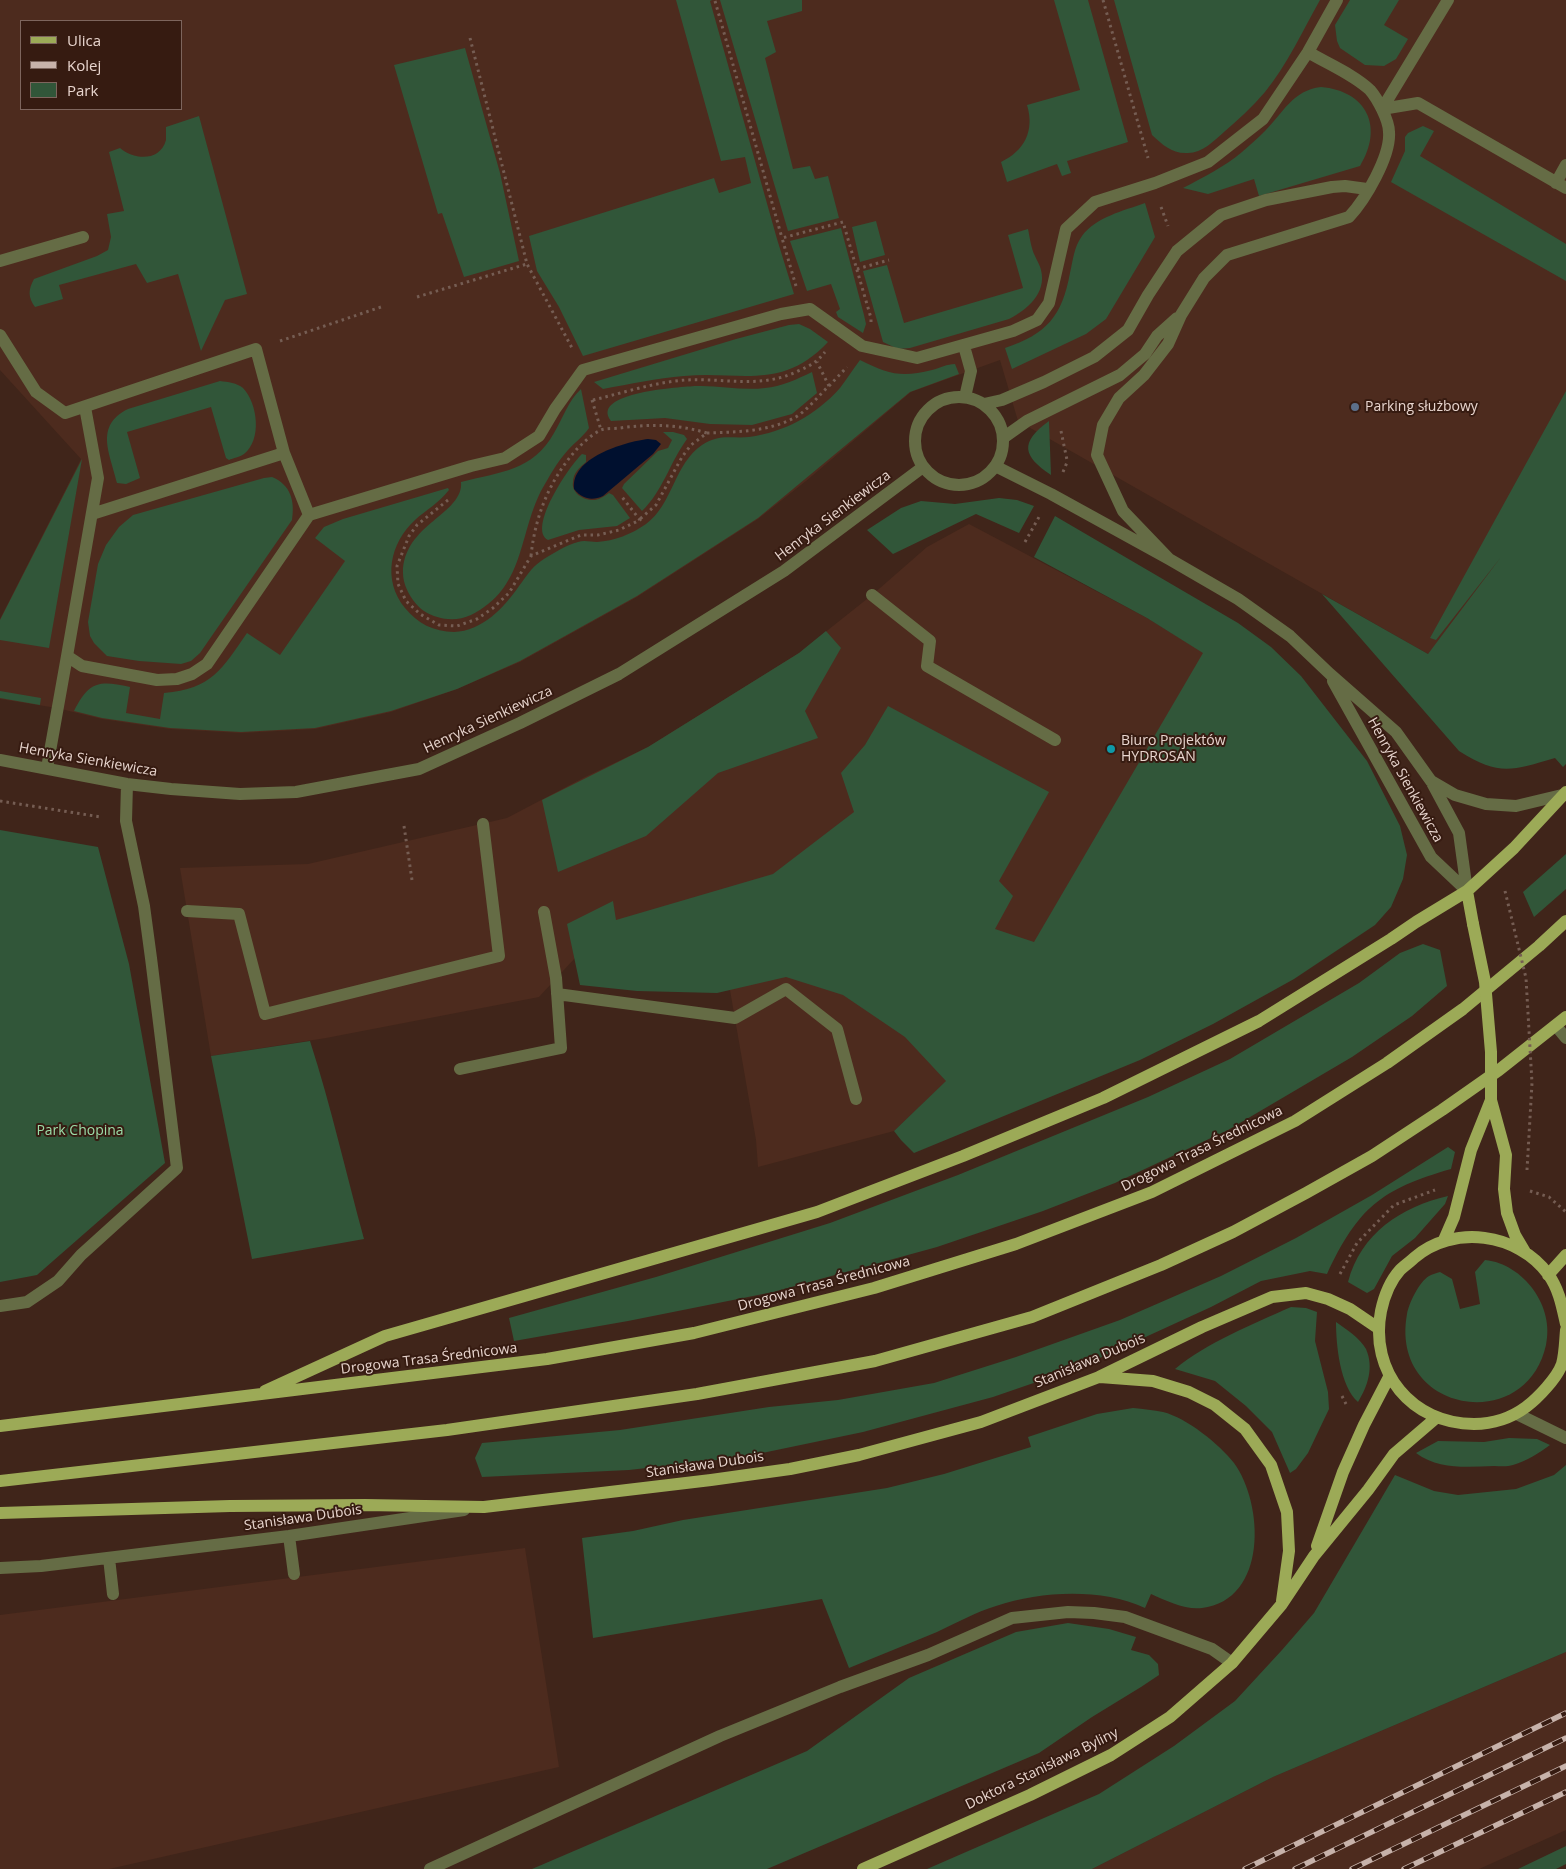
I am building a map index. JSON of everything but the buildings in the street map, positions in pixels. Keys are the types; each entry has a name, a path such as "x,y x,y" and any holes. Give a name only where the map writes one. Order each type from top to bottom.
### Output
{"main road":[{"path":"253,1396 385,1336 817,1212 962,1156 1094,1101 1259,1021 1391,940 1466,890 1514,848 1564,794"},
{"name":"Henryka Sienkiewicza","path":"1466,890 1485,982 1491,1052 1491,1100 1506,1155 1504,1189 1507,1213 1515,1235 1525,1252"},
{"name":"Drogowa Trasa Średnicowa","path":"0,1426 547,1359 694,1332 874,1288 1016,1244 1152,1192 1295,1121 1387,1063 1463,1009 1566,921"},
{"path":"0,1481 447,1430 697,1394 875,1361 1032,1317 1161,1265 1233,1232 1306,1193 1372,1156 1442,1110 1499,1070 1561,1021"},
{"name":"Henryka Sienkiewicza","path":"1444,1240 1454,1217 1470,1150 1491,1100"},
{"path":"1566,1324 1561,1299 1548,1275 1537,1262 1525,1252 1507,1243 1489,1238 1470,1237 1444,1240 1422,1251 1399,1271 1384,1298 1378,1328 1380,1353 1389,1377 1406,1399 1436,1418 1457,1424 1487,1424 1517,1414 1540,1396 1564,1368 1566,1330"},
{"path":"1548,1275 1566,1255"},
{"name":"Stanisława Dubois","path":"484,1507 711,1480 790,1468 859,1454 981,1422 1098,1377 1202,1327 1272,1297 1306,1293 1328,1299 1350,1309 1378,1328"},
{"path":"1098,1377 1153,1381 1189,1392 1215,1405 1245,1429 1271,1465 1286,1512 1289,1551 1282,1604"},
{"name":"Doktora Stanisława Byliny","path":"1314,1556 1343,1472 1364,1425 1389,1377"},
{"name":"Doktora Stanisława Byliny","path":"863,1869 1030,1795 1111,1755 1170,1717 1232,1663 1282,1604 1314,1556 1368,1490 1394,1454 1436,1418"},
{"path":"0,1513 230,1506 365,1505 484,1507"}],"street":[{"path":"67,656 82,666 157,680 177,679 192,674 207,664 309,515 471,466 505,458 538,436 583,370 781,314 810,309 862,346 917,358 1019,329 1037,320 1049,303 1066,229 1096,202 1156,184 1208,162 1263,119 1308,52 1337,0"},
{"path":"1382,109 1448,0"},
{"path":"1169,559 1123,511 1097,454 1103,425 1119,398 1144,375 1168,344 1181,315 1204,278 1227,255 1349,217 1361,204 1378,173 1386,151 1389,131 1382,109 1371,92 1360,82 1308,52"},
{"path":"1382,109 1418,104 1561,185 1566,165"},
{"path":"984,404 1002,400 1094,357 1128,330 1177,251 1220,215 1266,200 1332,187 1345,186 1367,190"},
{"path":"0,261 83,236"},
{"path":"1003,438 1027,421 1120,375 1145,354 1157,336 1181,315"},
{"path":"0,335 36,392 65,413 256,350 284,453 309,515"},
{"path":"964,346 971,371 965,397"},
{"path":"952,397 965,397 984,404 993,413 1000,425 1003,438 1002,448 995,466 988,474 970,484 949,484 939,481 930,475 923,467 917,455 915,443 916,430 921,418 929,408 940,401 952,397"},
{"path":"47,768 98,478 85,407"},
{"path":"92,514 284,453"},
{"name":"Henryka Sienkiewicza","path":"995,466 1051,494 1169,559 1238,599 1290,636 1396,732 1431,781 1459,833 1466,890"},
{"name":"Henryka Sienkiewicza","path":"0,760 127,784 240,794 296,792 419,769 520,723 619,674 784,571 923,467"},
{"path":"872,595 930,642 927,666 1055,740"},
{"name":"Henryka Sienkiewicza","path":"1330,674 1432,857 1466,890"},
{"path":"1431,781 1455,795 1486,804 1516,806 1564,794"},
{"path":"0,1306 26,1302 58,1281 81,1255 177,1168 144,906 126,821 127,784"},
{"path":"187,911 239,914 265,1014 499,956 483,824"},
{"path":"460,1069 561,1048 556,978 544,912"},
{"path":"557,994 735,1018 786,990 837,1029 856,1099"},
{"path":"1561,1021 1566,1038"},
{"path":"1517,1414 1566,1438"},
{"name":"Stanisława Dubois","path":"0,1568 41,1566 289,1536 484,1507"},
{"path":"289,1536 294,1574"},
{"path":"109,1558 113,1594"},
{"path":"430,1869 720,1736 840,1687 928,1655 1012,1618 1068,1612 1125,1617 1212,1649 1232,1663"}],"path":[{"path":"715,0 803,310"},
{"path":"1102,0 1151,167"},
{"path":"470,38 527,264 583,370"},
{"path":"1160,204 1168,226"},
{"path":"471,466 461,476 455,486 454,493 443,506 417,526 408,536 397,566 398,584 406,601 420,614 439,625 457,626 477,619 493,608 509,593 531,556 533,536 541,508 551,485 567,460 584,442 601,430 664,425 707,433 751,431 774,426 796,417 844,371 862,346 870,328 871,318 842,222 782,238"},
{"path":"857,269 889,260"},
{"path":"417,297 527,264"},
{"path":"256,350 381,307"},
{"path":"592,400 654,385 685,380 750,383 784,378 817,362 828,386"},
{"path":"1059,424 1067,460 1060,480"},
{"path":"531,556 581,535 598,535 619,530 640,520 656,505 682,456 691,445 707,433"},
{"path":"1067,460 1074,457"},
{"path":"622,497 640,520"},
{"path":"1025,542 1039,516"},
{"path":"0,801 126,821"},
{"path":"404,826 412,880"},
{"path":"1505,891 1517,934 1527,987 1532,1083 1527,1170"},
{"path":"1340,1274 1358,1243 1394,1205 1438,1189"},
{"path":"1527,1190 1549,1197 1566,1212"}],"shaded area":[{"path":"0,0 1566,0 1566,581 1428,654 1018,421 1000,360 911,392 758,519 637,597 520,662 457,689 391,712 315,729 241,733 170,729 102,719 57,708 0,699 0,619 81,459 0,370"},
{"path":"969,524 1147,618 1228,667 955,1073 894,1131 758,1167 756,1140 717,915 575,958 539,997 326,1038 211,1056 180,868 308,864 507,818 585,777 648,747 799,653 872,595 927,547"},
{"path":"525,1548 559,1767 109,1869 0,1869 0,1615"},
{"path":"1566,1652 1566,1830 1479,1869 1092,1869 1273,1777"}],"green space":[{"path":"676,0 712,0 710,1 794,294 583,356 559,307 537,271 529,236 714,178 719,193 751,183 745,157 721,161"},
{"path":"720,0 802,0 802,11 767,21 776,52 765,58 793,169 810,166 815,179 828,176 839,218 788,231"},
{"path":"1054,0 1088,0 1128,142 1067,161 1071,173 1062,176 1057,164 1007,182 1001,162 1016,152 1026,139 1030,123 1027,105 1080,90"},
{"path":"1114,0 1320,0 1288,59 1265,92 1212,143 1198,151 1182,153 1172,150 1152,135"},
{"path":"1350,0 1399,0 1384,25 1408,39 1396,59 1384,66 1365,65 1340,48 1335,25"},
{"path":"465,48 500,173 519,261 464,277 442,213 438,214 394,65"},
{"path":"1321,87 1337,90 1350,96 1360,103 1367,113 1370,125 1370,138 1367,152 1360,166 1259,196 1254,179 1208,194 1183,188 1221,167 1242,152 1265,131 1296,97 1311,89"},
{"path":"199,116 247,294 225,300 201,351 178,274 147,283 136,264 59,285 63,299 35,307 30,293 34,279 97,256 108,250 111,237 107,214 124,211 109,152 120,148 139,157 152,155 163,147 166,140 166,127"},
{"path":"1423,126 1434,131 1420,156 1566,244 1566,281 1391,182 1405,151 1405,137 1408,133"},
{"path":"1145,203 1155,237 1106,319 1086,334 1012,369 1005,348 1020,343 1032,336 1042,329 1057,312 1067,288 1075,249 1082,236 1102,219"},
{"path":"876,221 885,255 860,262 852,227"},
{"path":"841,228 866,324 863,333 838,317 836,312 840,309 831,284 807,291 790,241"},
{"path":"1028,229 1032,250 1041,268 1042,278 1038,293 1029,306 1009,319 910,348 898,349 883,342 863,271 887,265 904,323 1023,288 1008,235"},
{"path":"799,324 810,329 828,342 811,357 794,367 777,373 760,376 705,375 674,377 603,389 594,382 736,339"},
{"path":"860,360 879,369 903,374 912,374 955,364 959,374 910,392 758,518 637,596 520,661 457,689 391,711 315,728 241,732 170,728 102,718 74,711 79,701 90,689 102,684 110,684 130,687 126,713 160,719 164,693 180,691 205,682 222,667 247,633 280,655 345,561 315,538 324,527 343,519 448,488 449,490 437,503 406,529 395,551 392,562 393,586 405,608 426,626 454,632 464,631 483,623 499,610 531,570 549,556 574,543 616,539 646,524 662,506 685,463 702,445 708,441 720,438 762,435 799,421 831,398"},
{"path":"812,372 817,393 792,414 752,425 710,424 665,418 611,421 608,411 613,403 640,393 696,386 756,389 777,386"},
{"path":"220,381 241,386 248,395 255,412 256,431 254,440 244,454 229,460 226,458 211,407 127,432 140,478 126,484 117,483 107,441 111,424 117,416 128,409"},
{"path":"581,389 589,428 560,460 541,491 518,560 511,576 501,591 489,604 471,615 459,619 447,619 424,611 409,594 403,578 406,556 412,543 422,531 453,503 459,493 461,482 502,472 526,463 546,446 569,404"},
{"path":"1566,391 1566,764 1563,767 1555,758 1516,768 1495,768 1459,751 1322,594 1428,654 1501,557 1436,640 1430,638"},
{"path":"1049,421 1051,475 1035,462 1028,449 1033,436"},
{"path":"663,432 684,435 687,439 656,495 642,511 622,488 658,451 668,448 672,440"},
{"path":"582,454 586,455 586,462 579,468 573,479 576,493 583,498 595,500 609,493 613,495 630,518 617,526 579,530 548,540 543,534 546,511 568,471"},
{"path":"82,459 49,648 0,640 0,620"},
{"path":"272,477 284,484 290,494 293,506 292,520 200,653 191,661 181,664 139,661 107,656 90,636 88,622 98,564 106,545 119,527 133,515"},
{"path":"999,498 1017,500 1034,506 1019,533 976,514 893,554 867,530 901,508 921,501 955,504"},
{"path":"1055,516 1238,623 1271,647 1301,676 1367,761 1400,826 1407,855 1403,879 1391,907 1375,925 1294,979 1213,1024 1140,1060 914,1153 894,1131 946,1081 905,1037 843,995 786,977 717,993 637,991 580,985 567,924 613,901 616,920 773,874 854,812 841,773 865,745 888,706 1049,792 999,881 1013,896 995,929 1034,942 1203,653 1147,618 1034,557"},
{"path":"826,631 841,648 805,711 818,738 718,773 646,836 558,872 542,800 648,747 799,653"},
{"path":"0,691 41,698 40,705 0,698"},
{"name":"Park Chopina","path":"0,830 98,847 129,964 165,1163 37,1275 0,1282"},
{"path":"1566,854 1566,889 1534,917 1523,892"},
{"path":"1423,944 1440,950 1447,986 1412,1016 1352,1057 1228,1130 1115,1183 1043,1211 937,1247 773,1292 628,1321 514,1341 509,1318 656,1277 830,1223 958,1175 1148,1097 1230,1059 1359,983 1400,953"},
{"path":"310,1041 332,1115 364,1239 252,1259 211,1056"},
{"path":"1448,1147 1455,1152 1451,1169 1406,1185 1374,1204 1361,1217 1350,1233 1338,1251 1327,1274 1310,1271 1261,1281 1211,1307 1080,1367 993,1397 863,1432 743,1457 629,1470 482,1477 475,1458 482,1443 620,1430 769,1407 838,1400 934,1383 1016,1357 1120,1320 1221,1276 1296,1238 1372,1195"},
{"path":"1448,1196 1445,1204 1415,1238 1392,1256 1374,1289 1367,1293 1348,1282 1362,1249 1385,1225 1414,1207"},
{"path":"1485,1260 1499,1263 1512,1270 1534,1290 1546,1316 1548,1331 1546,1345 1534,1374 1513,1392 1488,1401 1462,1401 1438,1391 1418,1373 1407,1347 1407,1314 1412,1299 1425,1279 1440,1272 1452,1279 1460,1309 1480,1304 1475,1272"},
{"path":"1291,1307 1306,1308 1317,1312 1315,1341 1328,1392 1329,1409 1308,1453 1296,1469 1290,1473 1272,1432 1246,1406 1215,1381 1175,1369 1201,1350 1245,1327"},
{"path":"1336,1322 1360,1341 1366,1349 1370,1363 1365,1390 1358,1402 1352,1395 1343,1376 1338,1353"},
{"path":"1133,1408 1163,1412 1192,1426 1228,1456 1244,1481 1251,1502 1254,1548 1249,1569 1239,1588 1224,1601 1202,1608 1189,1608 1151,1594 1145,1608 1110,1597 1091,1595 1071,1594 1032,1597 981,1611 937,1632 849,1668 822,1599 593,1638 582,1538 887,1488 944,1474 1031,1447 1028,1437 1097,1414"},
{"path":"1509,1438 1537,1439 1550,1445 1528,1459 1506,1466 1464,1467 1444,1465 1416,1453 1438,1441 1484,1442"},
{"path":"1566,1465 1566,1652 1273,1777 1092,1869 927,1869 1099,1794 1174,1746 1235,1701 1314,1613 1395,1475 1434,1491 1458,1495 1516,1489 1554,1475"},
{"path":"1068,1623 1109,1629 1136,1637 1131,1650 1149,1655 1158,1664 1159,1675 1039,1753 767,1869 532,1869 807,1751 909,1678 1016,1632"},
{"path":"1566,1846 1566,1864 1556,1869 1518,1869"}],"water":[{"path":"648,439 656,440 661,444 653,454 603,496 587,498 580,495 574,489 575,478 580,469 589,460 613,448"}],"railway":[{"path":"1245,1869 1566,1713"},
{"path":"1295,1869 1566,1738"},
{"path":"1352,1869 1566,1766"},
{"path":"1404,1869 1566,1792"}],"place":[{"name":"Parking służbowy","path":"1355,407"},
{"name":"Biuro Projektów HYDROSAN","path":"1111,749"}]}
